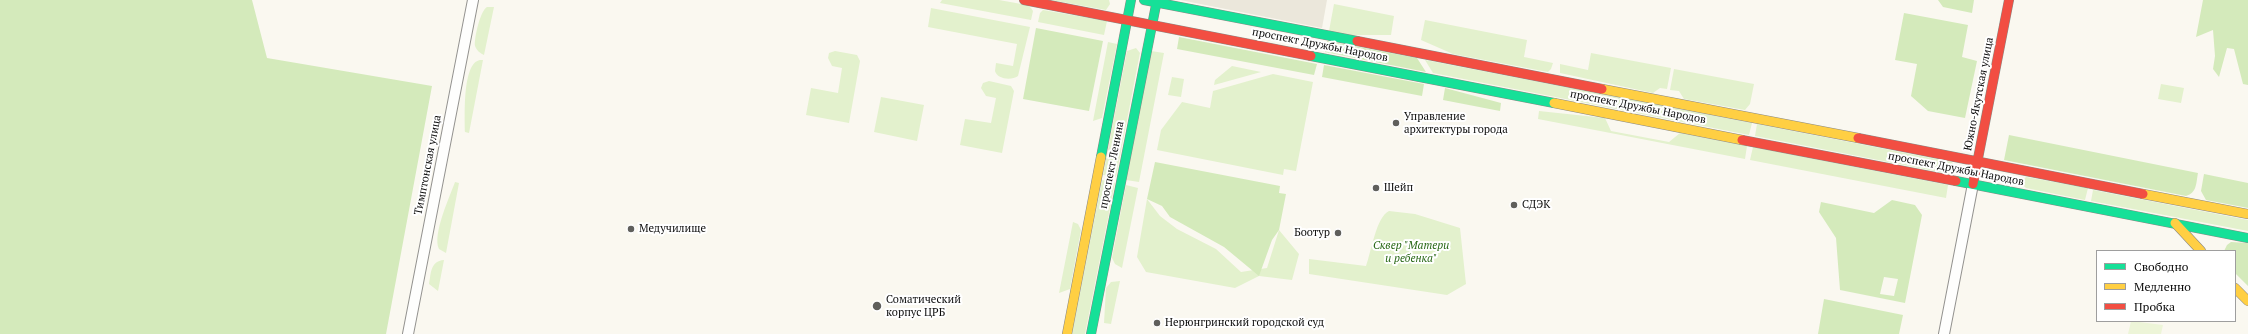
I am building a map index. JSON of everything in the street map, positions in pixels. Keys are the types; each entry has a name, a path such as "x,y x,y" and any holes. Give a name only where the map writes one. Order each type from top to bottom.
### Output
{"street":[{"name":"Тимптонская улица","path":"408,334 473,0"},
{"name":"проспект Дружбы Народов","path":"1024,0 2248,238"},
{"name":"проспект Ленина","path":"1067,334 1131,0"},
{"name":"проспект Дружбы Народов","path":"1144,0 1156,1 2248,214"},
{"name":"Южно-Якутская улица","path":"1944,334 2009,0"},
{"name":"проспект Ленина","path":"1092,334 1156,1"},
{"path":"2175,223 2200,250"},
{"path":"2236,289 2248,301"}],"green space":[{"path":"0,0 252,0 267,58 432,86 386,334 0,334"},
{"path":"942,0 999,0 1027,5 1033,11 1031,20 940,3"},
{"path":"1051,0 1109,0 1110,4 1106,10"},
{"path":"1938,0 1974,0 1972,13 1943,7"},
{"path":"2203,0 2248,0 2248,85 2243,84 2234,49 2227,48 2219,77 2213,69 2215,56 2213,30 2196,37"},
{"path":"1334,4 1394,16 1391,35 1351,35 1329,31"},
{"path":"487,7 494,7 484,55 477,49 475,42 480,19"},
{"path":"931,8 1030,27 1018,76 1008,79 998,76 995,71 996,63 1013,66 1017,44 928,27"},
{"path":"1043,10 1107,21 1104,35 1038,22 1040,13"},
{"path":"1904,13 1968,25 1962,57 1977,61 1965,118 1928,111 1911,96 1917,64 1895,60"},
{"path":"1425,20 1527,40 1524,57 1553,63 1551,69 1548,72 1453,54 1421,40"},
{"path":"1036,28 1103,41 1089,111 1023,99"},
{"path":"1179,37 1317,64 1314,75 1177,49"},
{"path":"1327,41 1417,58 1426,72 1325,52"},
{"path":"1108,42 1117,44 1102,118 1093,121"},
{"path":"1136,48 1140,53 1116,177 1103,175 1127,51"},
{"path":"835,51 857,55 860,61 849,123 806,115 811,88 838,93 842,68 832,66 828,58 829,53"},
{"path":"1151,51 1164,53 1139,182 1126,180"},
{"path":"1591,53 1671,68 1667,89 1660,88 1653,93 1560,73 1560,64 1588,70"},
{"path":"483,60 469,133 465,132 467,80 474,63"},
{"path":"1425,60 1752,123 1749,135 1433,73"},
{"path":"1324,65 1424,84 1422,96 1322,77"},
{"path":"1232,66 1261,72 1214,85 1215,80"},
{"path":"1674,69 1754,84 1750,104 1745,110 1684,99 1679,91 1670,90"},
{"path":"1273,74 1313,82 1296,171 1284,169 1283,175 1157,150 1161,130 1182,102 1210,108 1213,91"},
{"path":"1172,77 1184,79 1181,97 1168,95"},
{"path":"989,81 1011,86 1014,91 1002,153 960,145 965,119 991,123 996,98 986,96 981,88 983,83"},
{"path":"2161,84 2184,88 2181,103 2158,99"},
{"path":"1445,88 1501,103 1500,111 1443,100"},
{"path":"881,97 924,105 917,141 874,132"},
{"path":"1539,111 1605,118 1611,131 1669,142 1680,133 1747,146 1745,159 1538,119"},
{"path":"1757,124 1952,162 1955,169 1953,173 1950,174 1755,136"},
{"path":"2009,135 2198,173 2195,187 2190,195 2186,196 2004,160"},
{"path":"1753,147 1948,185 1946,198 1750,160"},
{"path":"1155,162 1280,186 1279,193 1286,194 1279,230 1272,240 1259,276 1224,247 1170,217 1162,206 1147,199"},
{"path":"2204,174 2248,183 2248,208 2206,200 2201,191"},
{"path":"2026,177 2088,188 2085,200 2026,188 2021,183"},
{"path":"1102,180 1115,183 1085,334 1072,334"},
{"path":"455,182 459,183 446,253 439,249 437,243 438,235 442,216"},
{"path":"1126,185 1138,188 1122,268 1115,264 1112,258"},
{"path":"2093,190 2248,220 2248,231 2091,201"},
{"path":"1147,199 1160,216 1177,229 1216,249 1241,272 1267,268 1279,230 1299,254 1292,280 1259,276 1235,288 1146,272 1137,257"},
{"path":"1892,200 1915,205 1922,215 1905,303 1840,290 1836,238 1819,212 1821,202 1874,213","holes":["1884,277 1898,279 1894,296 1880,294"]},
{"name":"Сквер \"Матери и ребенка\"","path":"1389,211 1415,214 1460,228 1466,284 1447,295 1309,274 1309,259 1366,266 1377,228 1384,215"},
{"path":"1073,222 1078,224 1081,230 1070,289 1059,293"},
{"path":"2231,242 2248,243 2248,286 2236,274 2236,250 2224,250 2227,245"},
{"path":"444,260 438,291 429,284 431,272 436,263"},
{"path":"1120,281 1111,324 1104,323 1106,288 1111,282"},
{"path":"1824,299 1903,315 1899,334 1818,334"},
{"path":"2131,322 2163,325 2161,334 2128,334"}],"shaded area":[{"path":"1180,0 1327,0 1322,28"}],"traffic: fast":[{"path":"1101,157 1131,0"},
{"path":"1144,0 1357,41"},
{"path":"1091,334 1157,0"},
{"path":"1311,56 1554,103"},
{"path":"1956,181 2248,238"}],"traffic: slow":[{"path":"1602,89 1858,138"},
{"path":"1554,103 1742,140"},
{"path":"1067,334 1101,157"},
{"path":"2143,194 2248,214"},
{"path":"2175,223 2200,250"},
{"path":"2236,289 2248,301"}],"traffic: jam":[{"path":"1024,0 1311,56"},
{"path":"1973,184 2009,0"},
{"path":"1357,41 1602,89"},
{"path":"1858,138 2143,194"},
{"path":"1742,140 1956,181"}],"place":[{"name":"Управление архитектуры города","path":"1396,123"},
{"name":"Шейп","path":"1376,188"},
{"name":"СДЭК","path":"1514,205"},
{"name":"Медучилище","path":"631,229"},
{"name":"Боотур","path":"1338,233"},
{"name":"Соматический корпус ЦРБ","path":"877,306"},
{"name":"Нерюнгринский городской суд","path":"1157,323"}]}
